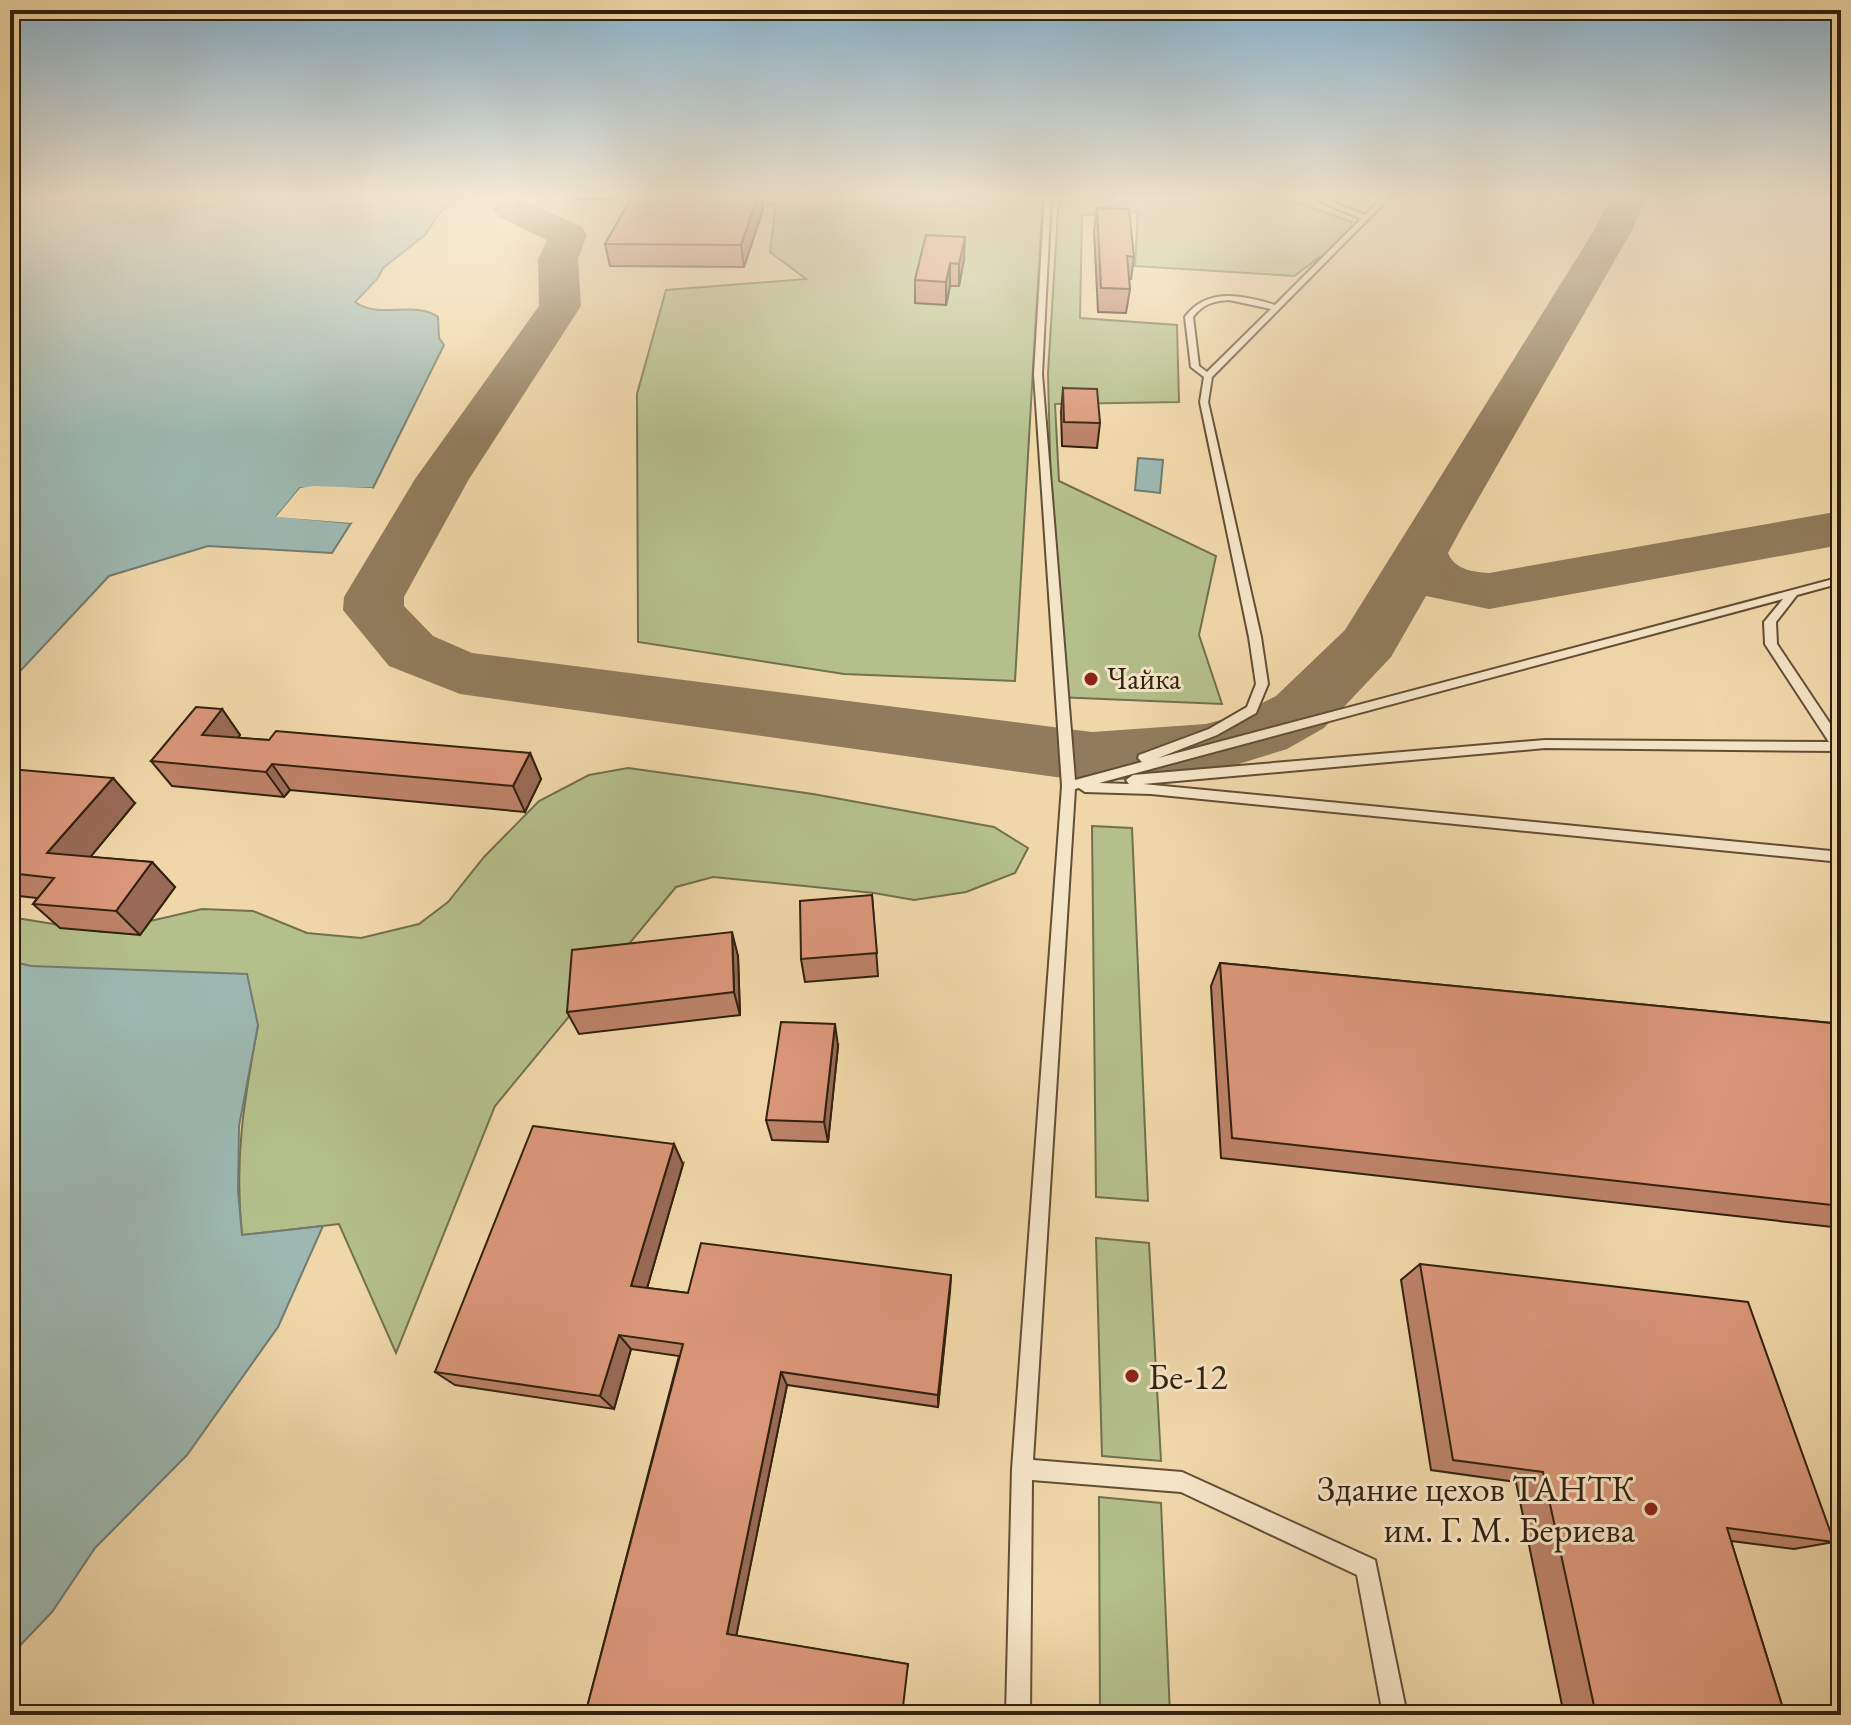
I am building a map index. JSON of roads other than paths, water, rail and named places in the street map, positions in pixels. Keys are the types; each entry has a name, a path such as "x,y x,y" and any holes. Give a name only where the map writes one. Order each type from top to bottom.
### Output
{"lane":[{"path":"1018,1715 1022,1469 1069,786 1038,374 1044,276"},
{"path":"1069,786 1213,732 1252,710 1262,684 1255,637 1204,402 1208,376 1308,276"},
{"path":"1208,376 1195,367 1189,317 1193,310 1213,299 1231,298 1276,308"},
{"path":"1069,786 1841,580"},
{"path":"1795,592 1770,622 1771,644 1840,748"},
{"path":"1069,786 1545,744 1840,748"},
{"path":"1069,786 1151,789 1841,857"},
{"path":"1022,1469 1182,1482 1367,1568 1395,1715"}],"water":[{"path":"10,276 379,276 355,302 375,310 418,310 438,317 439,338 444,345 373,488 300,488 277,516 351,523 332,553 208,546 109,576 10,682"},
{"path":"1138,458 1163,460 1160,493 1135,490"},
{"path":"10,961 31,966 247,974 258,1025 239,1126 238,1191 242,1235 323,1226 278,1327 187,1455 95,1548 52,1612 10,1656"}],"place":[{"name":"Чайка","path":"1091,679"},
{"name":"Бе-12","path":"1132,1376"},
{"name":"Здание цехов ТАНТК им. Г. М. Бериева","path":"1651,1509"}]}
